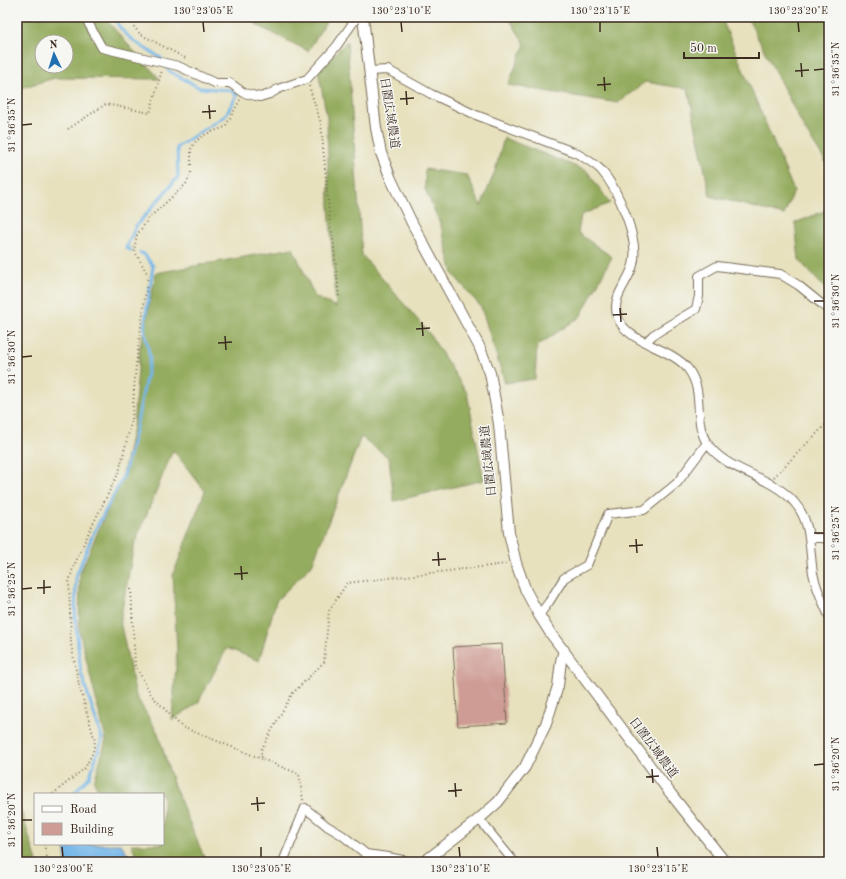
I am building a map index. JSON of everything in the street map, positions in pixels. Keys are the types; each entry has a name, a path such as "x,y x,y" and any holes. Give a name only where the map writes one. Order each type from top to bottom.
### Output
{"street":[{"path":"85,17 102,48 178,66 215,83 230,83 244,93 260,97 270,94 278,89 307,80 336,47 357,17"},
{"name":"日置広域農道","path":"363,17 376,128 381,153 412,222 479,346 490,373 499,424 509,533 516,563 526,591 551,634 671,794 725,862"},
{"path":"369,71 388,70 431,94 476,115 576,153 589,160 601,170 622,205 635,247 633,266 618,294 616,301 618,319 632,334 673,355 682,362 693,377 699,397 702,432 707,443 718,456 781,489 795,503 806,523 810,538 813,573 816,585 829,616"},
{"path":"646,342 653,335 696,309 699,296 699,276 717,266 780,274 798,285 829,310"},
{"path":"539,615 564,578 587,565 608,514 644,510 677,483 707,443"},
{"path":"810,538 822,538 829,540"},
{"path":"424,862 479,820 498,802 525,767 546,724 558,686 564,650"},
{"path":"283,862 305,808 366,854 412,862"},
{"path":"479,820 514,862"}],"path":[{"path":"126,17 140,34 189,60"},
{"path":"68,129 106,104 150,113 164,63"},
{"path":"307,80 321,123 330,223 339,297"},
{"path":"54,793 85,768 93,752 95,741 79,685 71,644 69,582 89,532 120,472 132,419 136,364 148,275 134,250 137,235 148,220 186,184 191,174 191,149 196,141 206,134 225,127 244,93"},
{"path":"771,483 775,475 829,421"},
{"path":"262,759 261,750 292,694 324,662 329,611 347,583 516,563"},
{"path":"131,589 135,665 152,696 182,727 299,774 305,808"},
{"path":"44,845 48,862"}],"green space":[{"path":"17,17 104,17 160,79 55,78 17,89"},
{"path":"249,17 329,17 308,51 257,25"},
{"path":"508,17 721,17 794,191 784,215 710,196 688,89 645,82 618,103 508,85 525,44"},
{"path":"747,17 829,17 829,167 805,130"},
{"path":"347,41 362,255 429,333 467,393 484,480 394,501 389,458 361,437 312,565 276,601 259,661 227,648 198,703 172,720 177,652 173,575 205,491 173,450 134,545 120,621 136,696 158,733 173,783 206,862 139,862 132,845 164,845 164,793 100,793 94,782 106,740 79,630 80,573 123,474 133,427 140,347 156,273 293,248 315,297 336,307 329,207 327,117 318,71"},
{"path":"504,138 587,171 610,203 581,215 578,233 612,257 580,317 537,346 535,379 505,383 481,307 453,274 441,226 425,189 425,169 467,175 481,206 495,171"},
{"path":"829,209 829,293 799,260 795,223"},
{"path":"17,303 22,323 18,470 17,470"},
{"path":"17,798 37,862 17,862"}],"water":[{"path":"64,845 122,845 131,859 131,862 66,862"}],"building":[{"path":"502,644 507,723 458,726 453,647"}],"waterway":[{"path":"115,17 117,23 127,35 162,60"},
{"path":"131,250 126,248 136,226 178,177 177,147 225,116 237,95 230,90 200,88 169,71 165,65"},
{"path":"74,793 90,776 102,739 81,673 75,617 76,576 93,534 124,475 135,432 150,358 144,328 153,266 144,254 140,253"}]}
